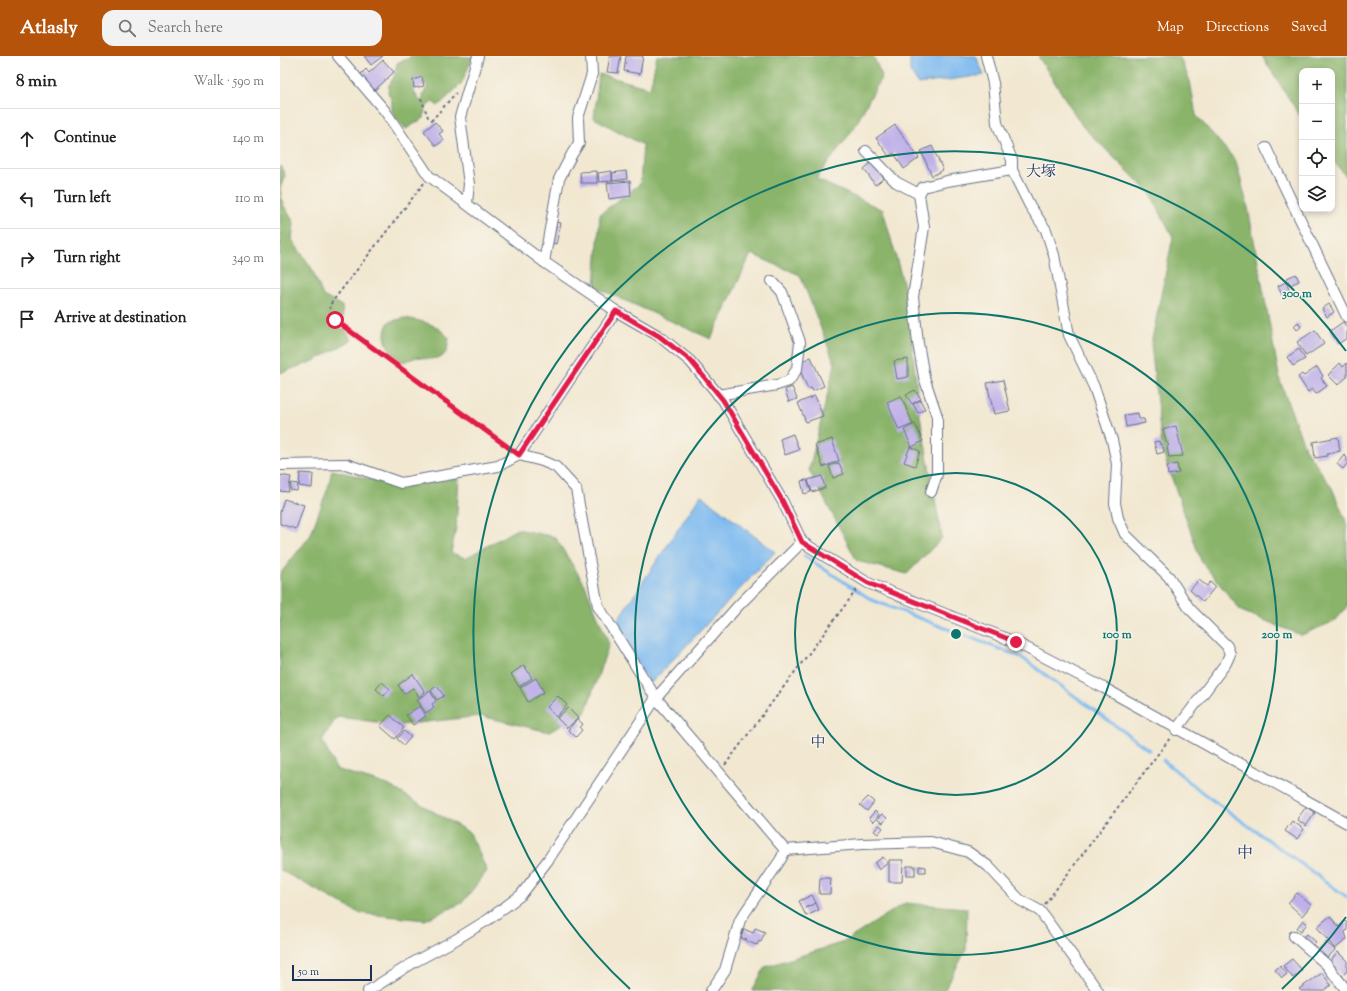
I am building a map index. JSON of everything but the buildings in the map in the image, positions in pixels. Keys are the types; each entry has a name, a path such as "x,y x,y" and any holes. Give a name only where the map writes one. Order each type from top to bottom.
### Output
{"street":[{"path":"338,56 385,111 429,176 544,262 616,311 659,336 690,360 718,395 783,502 802,542 868,583 1016,642 1104,688 1176,730 1347,823"},
{"path":"467,203 469,184 460,117 478,56"},
{"path":"544,262 559,179 572,154 580,143 578,118 592,74 591,56"},
{"path":"986,56 993,83 997,123 1012,160 1012,170 1030,206 1046,230 1054,255 1069,335 1104,413 1117,464 1115,503 1118,518 1125,534 1169,577 1188,608 1227,646 1230,654 1226,663 1176,730"},
{"path":"1266,148 1347,317"},
{"path":"866,152 896,182 919,194"},
{"path":"931,492 937,474 937,416 924,377 918,343 913,297 924,227 919,194 923,187 947,181 1012,170"},
{"path":"718,395 789,381 797,369 800,342 782,292 772,281"},
{"path":"280,464 346,464 401,483 498,466 519,455 616,311"},
{"path":"519,455 542,461 556,467 576,489 598,606 656,698 785,850"},
{"path":"368,991 416,961 455,940 489,919 520,895 548,860 656,698 743,600 802,542"},
{"path":"785,850 862,844 931,842 968,852 988,866 1020,900 1040,912 1098,991"},
{"path":"711,991 725,970 740,920 781,859 785,850"},
{"path":"1294,936 1326,964 1347,991"}],"path":[{"path":"421,98 428,117 432,120 456,93 470,86"},
{"path":"429,176 329,306 335,320 519,455"},
{"path":"719,773 860,586"},
{"path":"1040,912 1176,730"}],"green space":[{"path":"410,56 473,57 461,84 438,106 433,102 429,105 425,111 424,118 406,129 395,117 392,111 392,101 388,92 389,85 394,77 397,63 410,58","holes":["422,78 423,83 428,86 423,95 423,100 420,101 414,92 413,80"]},
{"path":"657,56 873,56 882,76 854,128 816,179 883,210 907,297 919,411 942,538 907,574 857,561 809,470 835,364 800,275 751,254 711,339 595,287 600,214 640,184 643,145 594,118 599,74 650,88"},
{"path":"1038,56 1179,56 1190,81 1196,115 1236,161 1248,208 1280,381 1305,448 1332,488 1347,524 1347,607 1335,621 1301,635 1241,611 1201,561 1162,450 1151,344 1173,237 1150,193 1083,127"},
{"path":"1262,56 1347,56 1347,178 1335,163 1335,68 1299,68 1299,114"},
{"path":"280,165 285,175 280,189"},
{"path":"280,189 283,204 294,223 292,240 311,267 323,296 342,306 343,320 339,327 347,332 352,340 314,361 280,373"},
{"path":"404,318 434,326 449,338 447,351 442,357 430,359 417,357 403,362 390,350 387,345 385,334 386,328 389,322"},
{"path":"332,470 399,486 459,478 456,528 451,553 466,558 517,529 555,537 585,585 609,644 585,713 549,732 481,716 400,725 337,717 322,740 336,769 388,785 470,833 487,871 462,903 425,920 359,913 280,870 280,574 310,536 328,488"},
{"path":"905,903 967,908 966,950 944,991 752,991 765,967 844,942"}],"water":[{"path":"910,56 976,56 984,75 918,84 910,71"},
{"path":"701,495 775,552 650,684 614,625"}],"waterway":[{"path":"804,556 872,600 1021,657 1149,750"},
{"path":"1163,760 1203,793 1347,897"}],"district":[{"name":"大塚","path":"1041,172"},
{"name":"中","path":"818,743"},
{"name":"中","path":"1245,854"}],"route":[{"path":"335,320 519,455 616,311 659,336 690,360 723,400 783,502 802,542 868,583 1016,642"}]}
